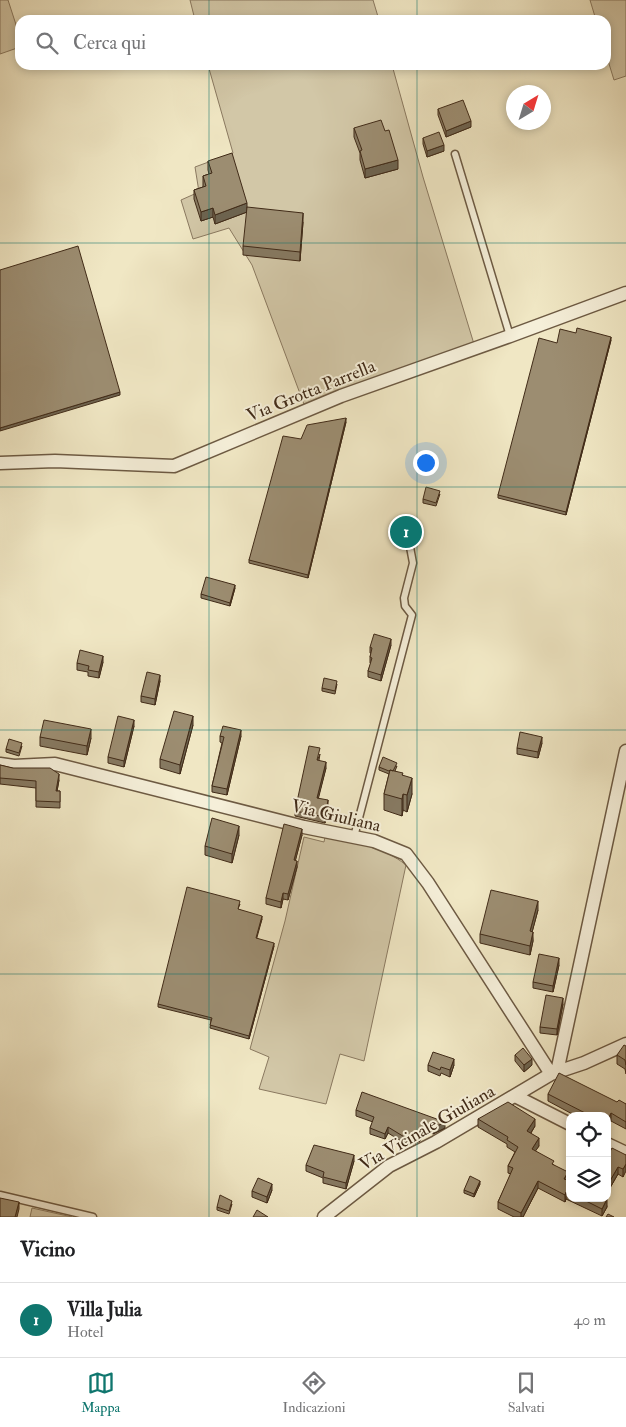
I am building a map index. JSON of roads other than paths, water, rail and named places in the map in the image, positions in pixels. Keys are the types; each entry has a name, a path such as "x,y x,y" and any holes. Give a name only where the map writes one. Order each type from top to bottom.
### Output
{"street":[{"name":"Via Grotta Parrella","path":"0,463 55,461 174,466 341,396 626,293"},
{"path":"554,1073 626,751"},
{"name":"Via Giuliana","path":"0,764 14,766 55,764 304,827 374,841 406,854 428,883 554,1073"},
{"name":"Via Vicinale Giuliana","path":"324,1217 389,1166 436,1142 554,1073 626,1044"},
{"path":"515,1096 566,1122"},
{"path":"611,1146 626,1153"}],"lane":[{"path":"455,154 510,336"},
{"path":"354,837 412,616 405,606 404,598 413,563 410,547"},
{"path":"0,1195 93,1217"}],"place":[{"name":"Villa Julia","path":"406,532"}]}
